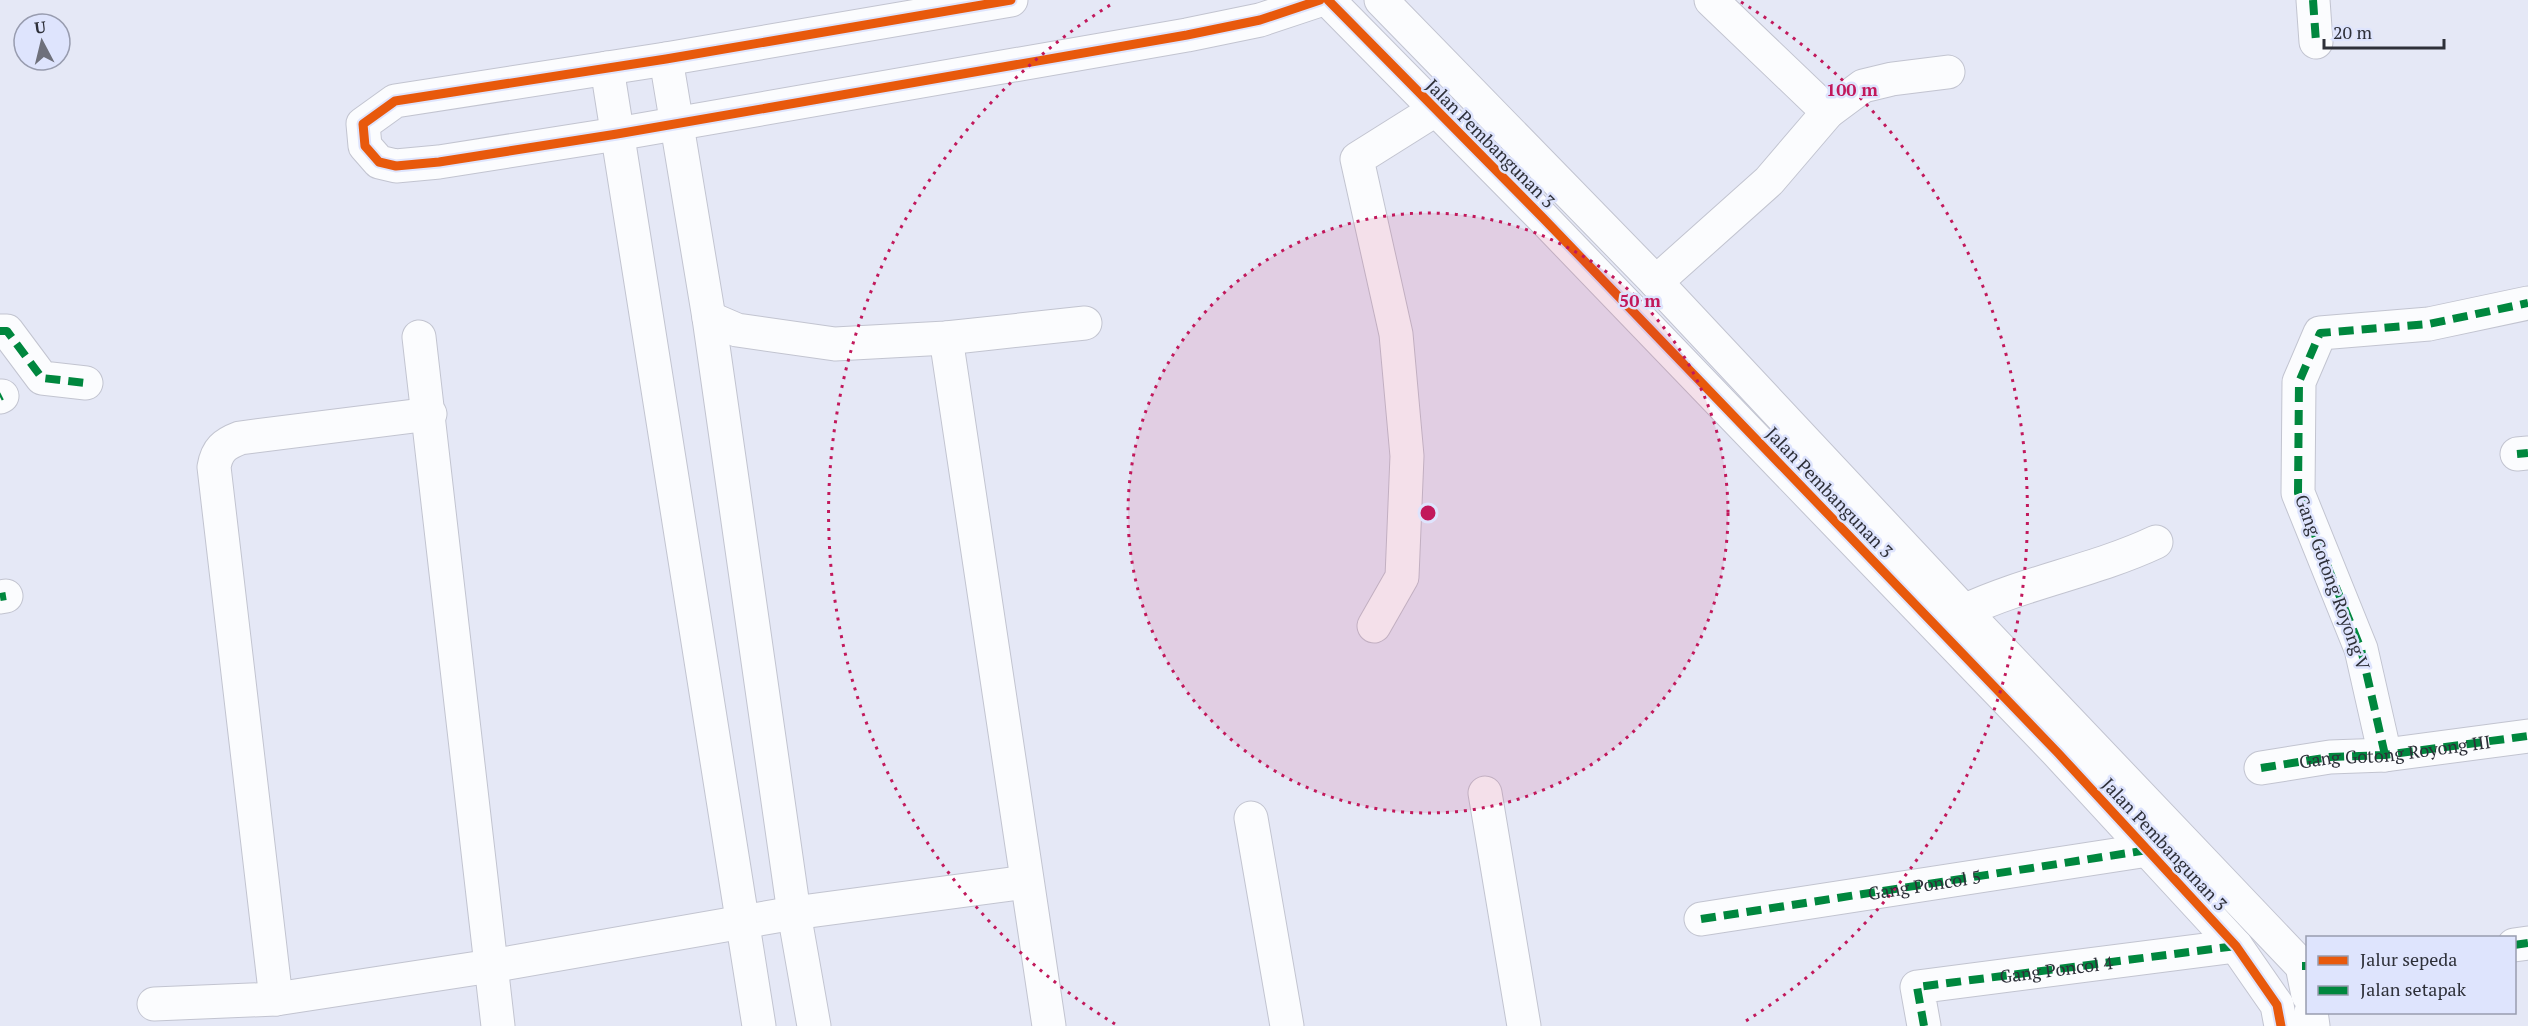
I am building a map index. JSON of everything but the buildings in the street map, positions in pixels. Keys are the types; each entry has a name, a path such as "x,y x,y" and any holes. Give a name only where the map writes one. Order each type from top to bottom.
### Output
{"street":[{"path":"1011,0 666,59 395,101 363,124 365,146 379,162 396,166 616,134 1187,35 1257,10 1320,0"},
{"name":"Jalan Pembangunan 3","path":"1328,0 1543,218 2306,976"},
{"name":"Jalan Pembangunan 3","path":"1381,0 1656,282 1964,611 2070,743 2148,850 2236,946 2277,1005 2281,1026"},
{"path":"1711,0 1828,112"},
{"path":"2313,0 2316,42"},
{"path":"666,59 709,318 794,913 814,1026"},
{"path":"607,68 759,1026"},
{"path":"1656,282 1769,181 1828,112 1863,86 1892,79 1948,72"},
{"path":"1374,626 1402,577 1407,456 1396,334 1357,159 1435,110"},
{"path":"1543,218 1570,193"},
{"name":"Gang Gotong Royong V","path":"2385,755 2361,649 2298,493 2299,382 2320,333 2429,324 2528,303"},
{"path":"709,318 737,330 835,344 946,338 1085,323"},
{"path":"0,331 7,331 42,378 86,383"},
{"path":"419,337 430,414 498,1026"},
{"path":"946,338 1049,1026"},
{"path":"276,999 213,467 215,459 223,446 240,438 430,414"},
{"path":"1964,611 1987,600 2129,555 2156,542"},
{"name":"Gang Gotong Royong III","path":"2261,768 2330,757 2385,755 2528,736"},
{"path":"1485,793 1524,1026"},
{"path":"1251,818 1287,1026"},
{"name":"Gang Poncol 5","path":"1701,919 2148,850"},
{"path":"154,1004 276,999 491,966 794,913 1026,882"},
{"name":"Gang Poncol 4","path":"1924,1026 1917,987 2236,946"}],"marked path":[{"path":"2313,0 2316,42"},
{"path":"2385,755 2361,649 2298,493 2299,382 2320,333 2429,324 2528,303"},
{"path":"0,331 7,331 42,378 86,383"},
{"path":"2517,454 2528,453"},
{"path":"0,597 6,596"},
{"path":"2261,768 2330,757 2385,755 2528,736"},
{"path":"1701,919 2148,850"},
{"path":"2516,945 2528,943"},
{"path":"1924,1026 1917,987 2236,946"}],"cycle path":[{"path":"1011,0 666,59 395,101 363,124 365,146 379,162 396,166 439,162 617,134 1187,35 1260,20 1320,0"},
{"path":"1328,0 1543,218 2058,753 2236,946 2277,1005 2281,1026"}]}
